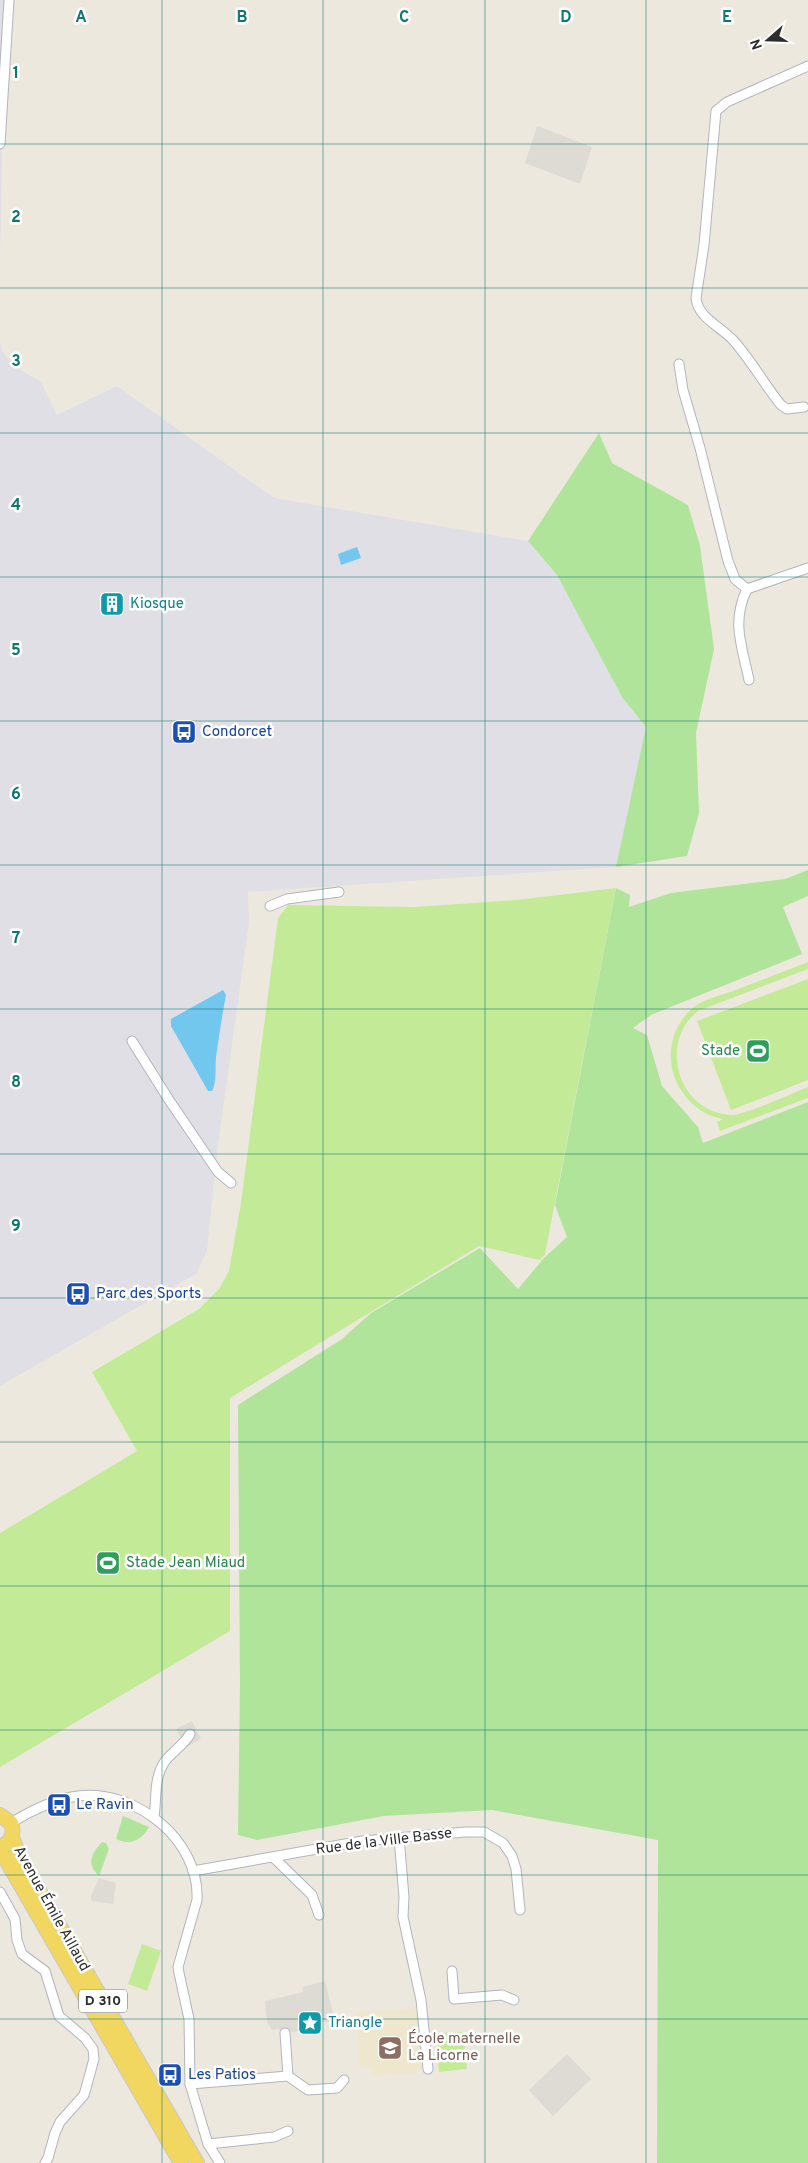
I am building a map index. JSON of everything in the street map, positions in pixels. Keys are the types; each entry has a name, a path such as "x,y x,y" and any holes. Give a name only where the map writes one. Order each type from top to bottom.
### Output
{"main road":[{"name":"Avenue Émile Aillaud","path":"6,1819 13,1832 12,1837 19,1856 197,2163"},
{"path":"0,1847 9,1842 12,1837"},
{"name":"Avenue Émile Aillaud","path":"0,1854 10,1867 181,2163"}],"street":[{"path":"0,144 9,0"},
{"path":"804,407 787,409 782,405 732,339 701,313 696,298 704,245 716,112 727,102 808,66"},
{"path":"679,364 683,390 700,448 728,561 736,578 747,589"},
{"path":"749,680 737,622 742,600 747,589 808,568"},
{"path":"270,906 287,900 340,892"},
{"path":"132,1041 218,1172 231,1183"},
{"path":"154,1817 158,1776 165,1761 184,1745 190,1734"},
{"path":"6,1819 50,1802 79,1796 107,1797 137,1807 154,1817 178,1842 196,1881 196,1900 178,1967 189,2019 190,2084 208,2144 220,2163"},
{"name":"Rue de la Ville Basse","path":"193,1871 362,1841 475,1832 497,1838 509,1850 515,1862 520,1910"},
{"path":"399,1837 404,1897 403,1917 421,2000 428,2068"},
{"path":"274,1858 312,1895 319,1915"},
{"path":"0,1892 15,1919 17,1940 22,1954 45,1970 59,2016 85,2038 93,2049 94,2059 84,2095 60,2122 45,2163"},
{"path":"452,1971 454,1998 502,1995 514,2000"},
{"path":"284,2033 288,2076"},
{"path":"190,2084 288,2076 308,2090 337,2088 344,2080"},
{"path":"208,2144 274,2137 288,2131"}],"shaded area":[{"path":"0,0 5,0 0,264"},
{"path":"537,126 592,147 580,184 525,163"},
{"path":"0,344 4,354 17,368 41,382 57,415 117,386 274,498 528,541 557,575 622,697 646,727 623,858 616,867 248,892 249,923 217,1152 207,1251 196,1274 0,1386"},
{"path":"192,1721 201,1739 186,1747 176,1729"},
{"path":"99,1878 116,1883 113,1904 91,1901 91,1896"},
{"path":"325,1981 335,2021 314,2023 307,2030 285,2033 278,2029 272,2030 267,2022 265,2001 303,1992 302,1987"},
{"name":"École maternelle La Licorne","path":"419,2008 425,2069 417,2069 417,2073 372,2076 371,2067 360,2068 355,2012"},
{"path":"567,2054 591,2079 553,2116 529,2090"}],"green space":[{"path":"599,433 612,463 688,505 700,546 714,649 696,733 699,813 687,856 616,867 646,727 622,697 557,575 528,541"},
{"path":"808,870 808,896 783,907 802,954 651,1015 633,1028 647,1035 662,1086 698,1127 703,1143 808,1102 808,2163 657,2163 658,1840 492,1810 384,1816 257,1840 238,1835 240,1684 238,1405 342,1339 371,1313 480,1248 518,1289 544,1258 567,1237 555,1205 616,888 630,895 629,907 671,893 785,879"},
{"path":"616,888 545,1254 540,1260 479,1246 230,1398 230,1631 0,1767 0,1533 137,1451 92,1372 199,1309 219,1289 229,1271 241,1203 278,918 288,905 414,907 517,900"},
{"path":"808,962 808,969 698,1011 686,1025 679,1041 677,1058 680,1075 687,1090 699,1103 714,1112 738,1114 808,1087 808,1098 720,1131 717,1122 723,1119 709,1115 696,1107 685,1096 677,1083 671,1062 671,1051 676,1030 688,1012 697,1005"},
{"name":"Stade","path":"808,979 808,1080 731,1110 697,1021"},
{"path":"123,1816 149,1827 143,1835 131,1842 116,1839"},
{"path":"102,1842 106,1843 109,1849 99,1876 92,1867 91,1859"},
{"path":"142,1944 161,1951 147,1991 128,1984"},
{"path":"463,2032 467,2069 439,2072 436,2034"}],"water":[{"path":"357,547 361,558 341,565 338,554"},
{"path":"223,990 226,995 216,1057 215,1083 212,1091 208,1091 171,1026 171,1019"}],"place":[{"name":"Kiosque","path":"112,604"},
{"name":"Condorcet","path":"184,732"},
{"name":"Stade","path":"758,1051"},
{"name":"Parc des Sports","path":"78,1294"},
{"name":"Stade Jean Miaud","path":"108,1563"},
{"name":"Le Ravin","path":"59,1805"},
{"name":"Triangle","path":"310,2023"},
{"name":"École maternelle La Licorne","path":"390,2048"},
{"name":"Les Patios","path":"170,2075"}]}
